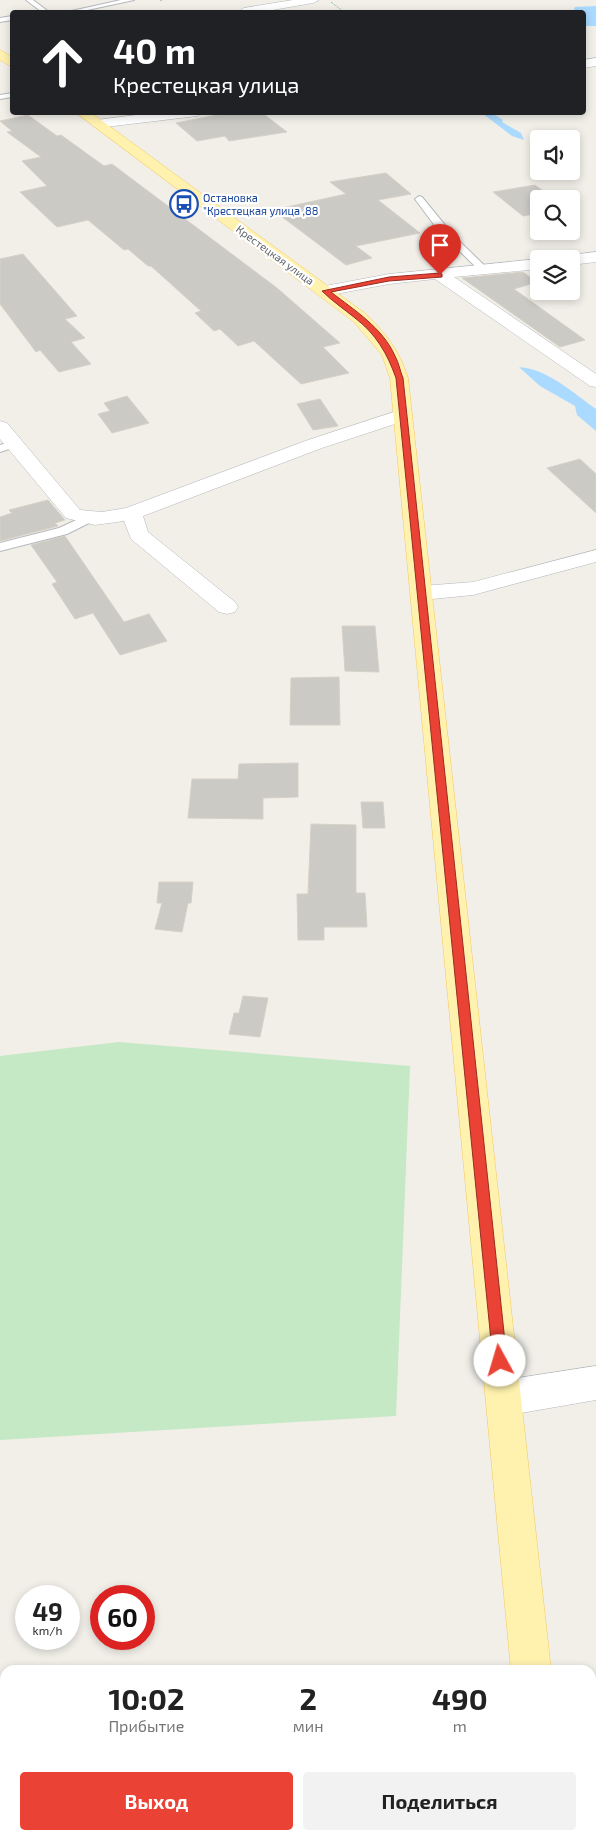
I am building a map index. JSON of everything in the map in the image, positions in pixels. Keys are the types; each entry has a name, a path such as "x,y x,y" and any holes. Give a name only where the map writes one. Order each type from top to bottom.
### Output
{"main road":[{"name":"Крестецкая улица","path":"89,118 360,318 375,333 391,354 399,378 531,1664"}],"street":[{"path":"253,10 296,1 312,0"},
{"path":"89,118 143,115"},
{"path":"580,259 596,257"},
{"path":"325,291 389,279 530,265"},
{"path":"440,275 596,382"},
{"path":"0,428 7,446 74,514 87,519 106,519 132,513 315,444 403,415"},
{"path":"132,513 138,535 227,607"},
{"path":"422,593 473,588 596,556"},
{"path":"504,1398 596,1383"}],"lane":[{"path":"29,0 43,10"},
{"path":"80,10 131,0"},
{"path":"419,199 427,212 454,243 484,270"},
{"path":"0,547 63,531 87,519"}],"path":[{"path":"328,0 341,10"}],"green space":[{"path":"119,1042 410,1066 396,1416 0,1440 0,1056"}],"water":[{"path":"596,6 596,26 586,26 586,10 574,10 575,7"},
{"path":"485,115 495,115 503,120 502,122 521,133 524,140 512,136"},
{"path":"519,367 540,372 550,377 596,409 596,431 577,415 575,406 540,386"}],"building":[{"path":"28,115 57,136 61,135 104,166 112,164 277,288 340,343 323,347 349,373 301,384 254,341 238,346 220,329 214,331 195,313 201,311 151,266 148,266 128,249 124,250 88,220 57,227 20,192 47,186 22,161 41,157 7,132 12,131 0,121"},
{"path":"217,115 265,115 287,132 229,141 225,136 197,141 176,123"},
{"path":"386,173 411,194 378,200 420,233 356,246 372,258 346,265 273,210 346,194 330,182"},
{"path":"535,185 542,190 530,190 530,215 523,216 493,192"},
{"path":"23,254 77,316 65,319 85,338 71,342 91,364 59,372 40,350 36,352 0,304 0,259"},
{"path":"523,272 530,277 530,284 514,289 585,340 560,347 462,278"},
{"path":"127,396 149,423 112,433 98,414 110,411 104,403"},
{"path":"320,399 338,426 313,430 297,404"},
{"path":"580,459 596,474 596,513 547,468"},
{"path":"48,500 65,520 55,523 58,526 0,541 0,517 12,513 9,510"},
{"path":"65,536 124,622 149,614 167,641 120,655 93,613 75,619 52,584 57,582 31,545"},
{"path":"342,626 375,626 379,672 345,671"},
{"path":"339,677 340,725 290,725 291,678"},
{"path":"298,763 298,797 263,798 263,819 188,818 192,779 238,779 239,764"},
{"path":"361,802 383,802 385,828 363,828"},
{"path":"311,824 356,825 356,893 365,893 367,927 324,927 324,940 298,940 297,894 308,894"},
{"path":"159,882 193,882 191,903 188,903 182,932 155,929 162,903 157,903"},
{"path":"243,996 268,998 260,1037 229,1034 234,1013 239,1013"}],"place":[{"name":"Остановка \"Крестецкая улица ,88","path":"184,204"}],"route":[{"path":"440,275 389,279 325,291 360,318 375,333 391,354 399,378 500,1361"}]}
